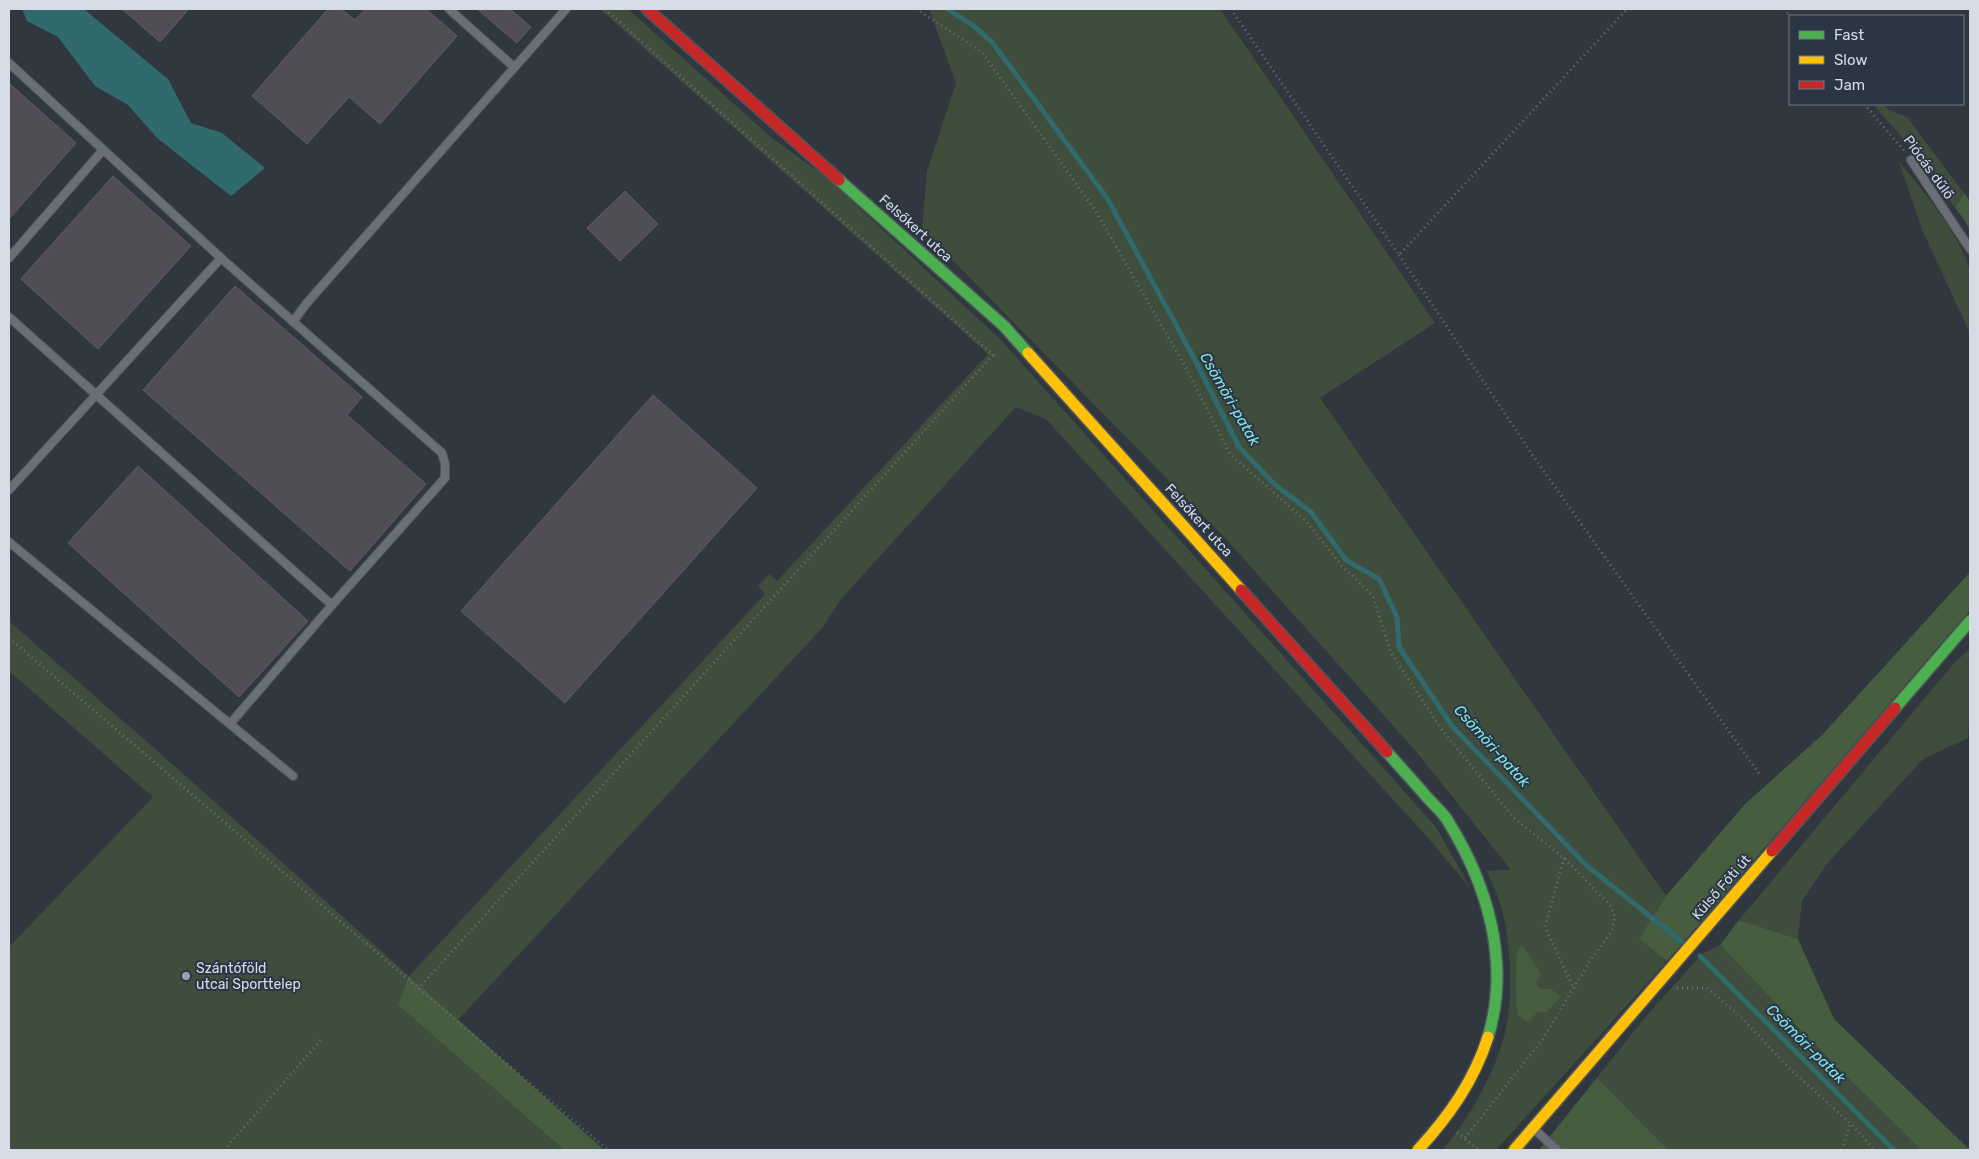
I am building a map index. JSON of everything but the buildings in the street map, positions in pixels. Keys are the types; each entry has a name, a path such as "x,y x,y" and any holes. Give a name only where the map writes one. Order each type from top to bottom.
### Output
{"street":[{"name":"Felsőkert utca","path":"647,9 1004,326 1445,817 1477,877 1490,912 1496,952 1498,990 1492,1028 1480,1063 1455,1106 1418,1150"},
{"name":"Külső Fóti út","path":"1514,1150 1970,621"},
{"name":"Külső Fóti út","path":"1952,644 1970,629"}],"lane":[{"path":"450,9 514,67"},
{"path":"293,322 306,304 566,9"},
{"path":"9,63 221,258 442,453 445,464 445,478 332,605 230,724"},
{"path":"9,258 103,150"},
{"name":"Piócás dűlő","path":"1911,160 1970,249"},
{"path":"9,490 221,258"},
{"path":"9,317 332,605"},
{"path":"9,542 293,776"},
{"path":"1532,1128 1557,1150"}],"path":[{"path":"418,990 993,355 605,9"},
{"path":"916,9 982,52 1097,213 1186,368 1230,454 1305,520 1343,567 1373,596 1391,653 1442,730 1514,818 1564,858 1610,905 1615,917 1612,931 1590,960 1542,1040 1465,1138"},
{"path":"1231,9 1400,255 1538,462 1760,775"},
{"path":"1400,255 1627,9"},
{"name":"Piócás dűlő","path":"1865,105 1911,160"},
{"path":"9,638 418,990 608,1150"},
{"path":"1564,858 1545,927 1573,988"},
{"path":"1673,990 1680,987 1707,988 1742,1018 1789,1068 1850,1123 1875,1150"},
{"path":"224,1150 322,1038"},
{"path":"1442,1123 1479,1150"},
{"path":"1842,1150 1850,1123"}],"green space":[{"path":"600,9 628,9 772,138 826,177 1000,339 1436,827 1471,889 1429,839 1046,419 1016,407 841,599 823,627 458,1020 409,977 398,1005 564,1150 9,1150 9,947 153,797 9,671 9,621 409,976 765,594 758,586 769,574 777,581 988,354"},
{"path":"929,9 1220,9 1435,323 1320,398 1666,896 1640,939 1667,961 1496,1150 1442,1150 1462,1125 1480,1095 1495,1064 1505,1033 1510,991 1508,945 1503,912 1487,871 1511,870 1414,749 1226,539 922,229 927,171 956,83"},
{"path":"1874,105 1884,105 1889,110 1907,117 1964,193 1955,208 1910,147"},
{"path":"1899,162 1940,214 1966,259 1971,285 1970,333 1923,232"},
{"path":"1964,193 1970,201 1970,231 1964,219 1955,208"},
{"path":"1970,572 1970,610 1667,961 1639,939 1666,896 1745,804 1822,735"},
{"path":"1970,649 1968,738 1923,759 1826,865 1802,901 1798,939 1739,920 1955,662"},
{"path":"1739,920 1798,939 1834,1019 1970,1150 1921,1150 1833,1063 1720,945"},
{"path":"1720,945 1833,1063 1921,1150 1539,1150 1647,1015 1703,953"},
{"path":"1523,946 1541,974 1536,983 1540,989 1551,989 1561,997 1547,1012 1538,1012 1527,1022 1517,1014 1517,950"},
{"path":"409,976 604,1150 564,1150 398,1005"},
{"path":"1597,1078 1668,1150 1539,1150"}],"water":[{"path":"22,9 84,9 168,79 191,123 222,133 265,168 231,196 157,138 128,105 95,86 58,37 27,21"}],"waterway":[{"name":"Csömöri-patak","path":"947,9 971,24 992,42 1107,198 1195,360 1239,447 1274,484 1311,512 1346,560 1379,579 1397,617 1399,647 1452,726 1587,866 1682,942"},
{"name":"Csömöri-patak","path":"1700,956 1894,1150"}],"traffic: fast":[{"path":"839,180 1004,326 1028,353"},
{"path":"1895,708 1970,621"},
{"path":"1387,752 1446,818 1461,843 1483,896 1491,923 1496,951 1497,980 1488,1037"}],"traffic: slow":[{"path":"1028,353 1241,590"},
{"path":"1514,1150 1772,851"},
{"path":"1418,1150 1450,1111 1468,1083 1488,1037"}],"traffic: jam":[{"path":"647,9 839,180"},
{"path":"1241,590 1387,752"},
{"path":"1772,851 1895,708"}],"place":[{"name":"Szántóföld utcai Sporttelep","path":"186,976"}]}
